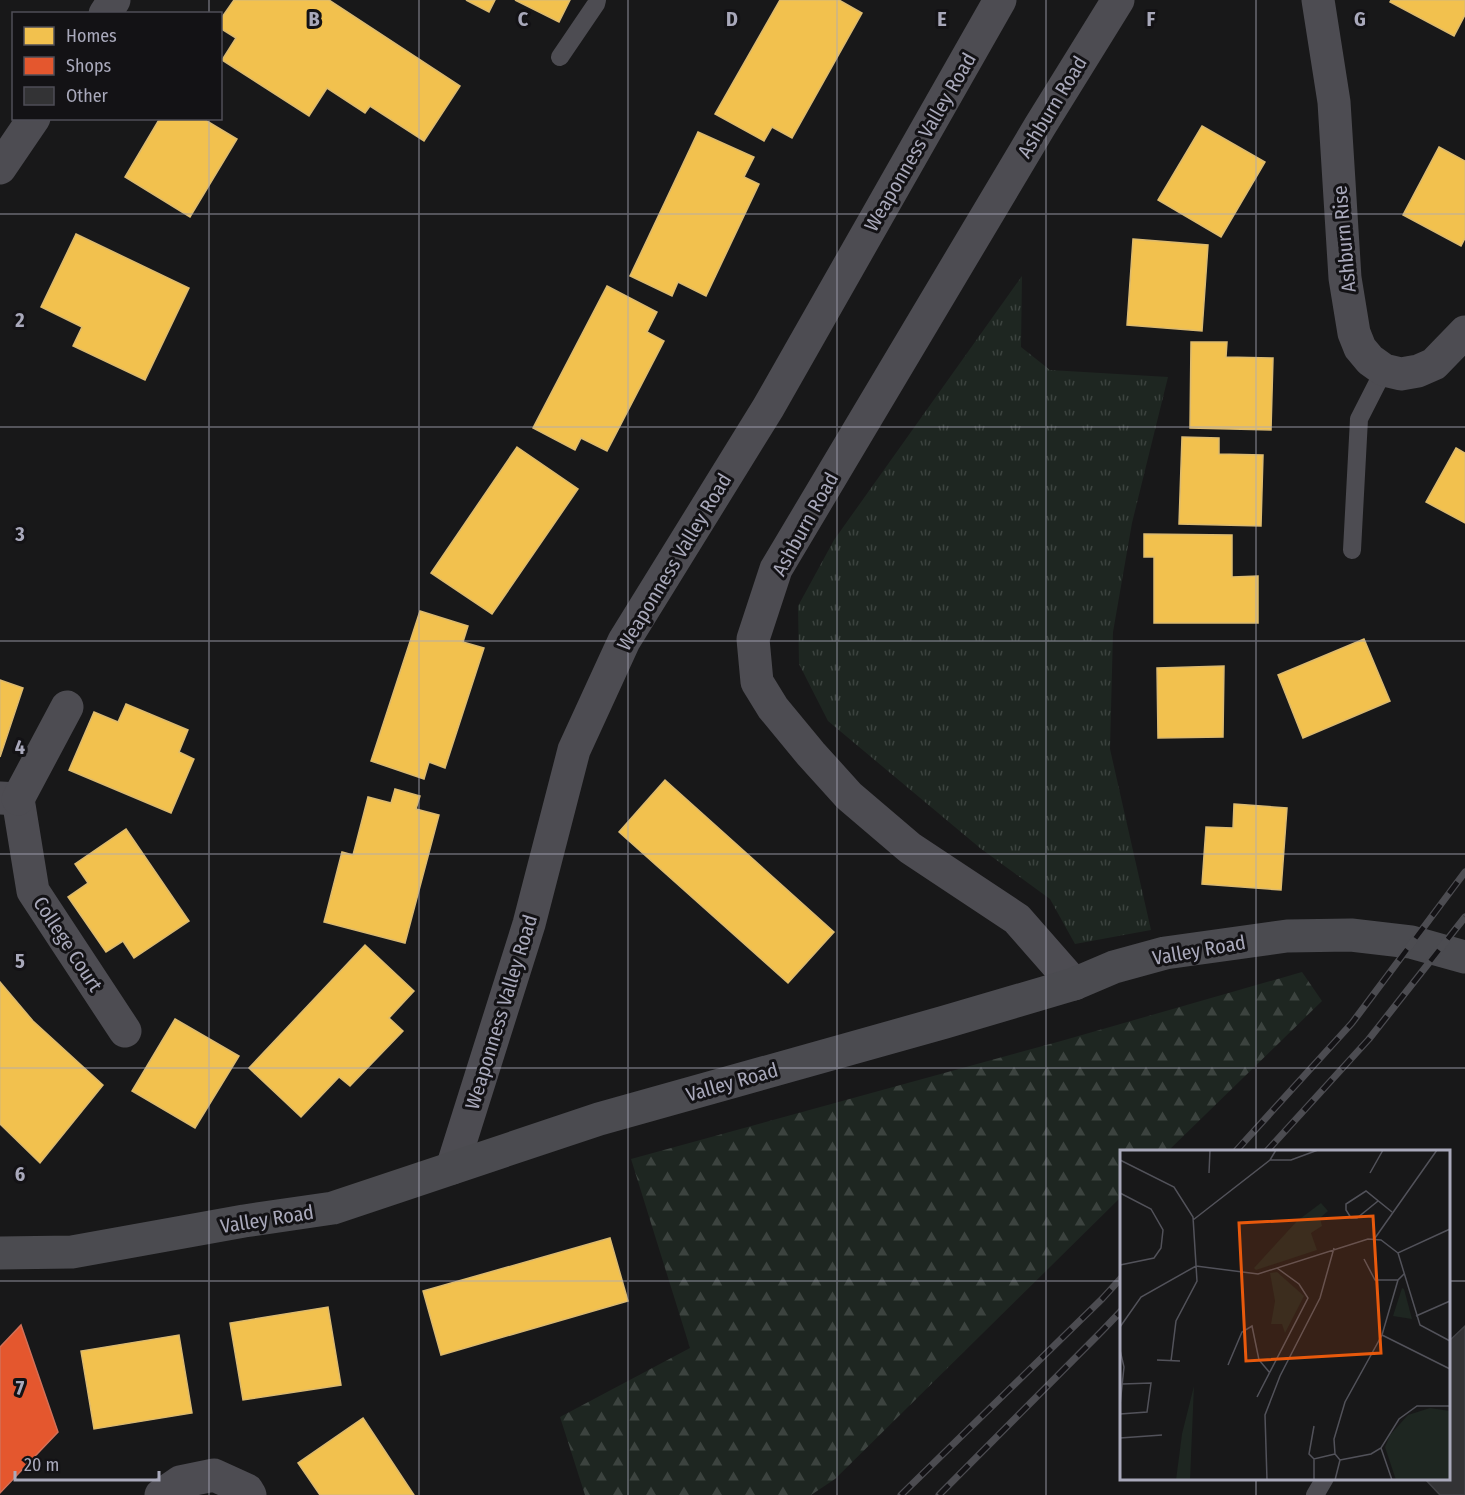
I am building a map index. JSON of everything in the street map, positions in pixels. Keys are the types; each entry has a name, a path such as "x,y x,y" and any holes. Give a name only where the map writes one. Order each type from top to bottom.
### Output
{"street":[{"name":"Weaponness Valley Road","path":"452,1168 529,924 574,750 624,640 768,408 1000,0"},
{"name":"Ashburn Road","path":"1074,984 1017,919 910,848 849,796 773,708 757,682 753,639 776,569 1040,126 1118,0"},
{"name":"Ashburn Rise","path":"1318,0 1334,102 1345,278 1354,333 1360,348 1370,360 1384,370"},
{"path":"0,168 33,120"},
{"path":"1384,370 1401,374 1426,368 1434,364 1465,332"},
{"path":"9,798 66,707"},
{"name":"College Court","path":"9,798 33,891 125,1030"},
{"name":"Valley Road","path":"0,1254 72,1252 244,1221 333,1208 599,1119 945,1022 1074,984 1114,967 1165,953 1287,936 1351,935 1411,942 1465,957"},
{"path":"161,1495 180,1482 214,1474 247,1490 250,1495"}],"lane":[{"path":"560,57 597,0"},
{"path":"1352,550 1359,419 1384,370"},
{"path":"1315,1495 1324,1480"}],"green space":[{"path":"1022,276 1021,347 1050,370 1168,377 1132,523 1113,632 1110,749 1151,930 1075,944 1050,899 980,848 828,721 799,664 798,606 834,540"},
{"path":"1302,972 1322,1001 1169,1150 1120,1150 1120,1198 835,1479 811,1495 585,1495 560,1417 690,1348 631,1159"}],"building: Homes":[{"path":"234,0 329,0 460,86 424,141 370,106 365,113 327,88 309,116 222,60 236,38 222,29 222,17"},
{"path":"466,0 495,0 489,12"},
{"path":"515,0 570,0 559,22"},
{"path":"780,0 839,0 862,13 792,138 772,127 764,141 715,114"},
{"path":"1391,0 1465,0 1465,15 1454,36 1390,2"},
{"path":"159,120 205,120 237,139 190,217 125,177"},
{"path":"1202,126 1265,162 1221,237 1158,200"},
{"path":"698,132 754,157 744,177 759,184 706,296 678,282 672,296 630,276"},
{"path":"1439,147 1465,161 1465,238 1461,246 1403,215"},
{"path":"76,234 189,288 145,380 73,346 82,327 41,307"},
{"path":"1133,239 1208,245 1202,331 1127,325"},
{"path":"607,286 657,312 647,332 664,341 607,451 581,438 575,450 533,428"},
{"path":"1191,342 1227,342 1226,357 1273,358 1271,430 1190,428"},
{"path":"1182,437 1219,438 1219,454 1263,455 1261,526 1179,524"},
{"path":"517,447 578,489 492,614 431,573"},
{"path":"1456,448 1465,453 1465,523 1426,502"},
{"path":"1144,534 1232,535 1232,577 1258,576 1258,623 1154,623 1154,557 1144,557"},
{"path":"420,611 468,626 463,642 484,648 445,768 429,762 424,779 371,761"},
{"path":"1364,639 1390,701 1303,738 1278,675"},
{"path":"1224,666 1223,737 1158,738 1157,668"},
{"path":"0,680 23,688 0,757"},
{"path":"126,704 188,730 179,752 194,759 171,813 69,770 94,712 118,722"},
{"path":"665,780 834,932 788,983 619,832"},
{"path":"395,789 420,796 416,809 439,815 405,943 324,922 342,852 353,855 368,797 391,803"},
{"path":"1234,804 1287,808 1281,890 1202,884 1206,827 1233,828"},
{"path":"126,829 189,921 134,958 123,941 106,952 68,897 88,883 75,864"},
{"path":"365,945 414,991 389,1018 403,1031 350,1086 339,1077 301,1117 249,1068"},
{"path":"0,982 33,1021 103,1085 40,1163 0,1124"},
{"path":"175,1019 239,1056 195,1128 132,1091"},
{"path":"610,1238 628,1301 441,1355 423,1291"},
{"path":"328,1307 341,1385 243,1400 230,1323"},
{"path":"179,1335 192,1413 94,1429 81,1351"},
{"path":"363,1418 414,1495 320,1495 298,1463"}],"building: Shops":[{"path":"21,1325 58,1432 0,1493 0,1347"}],"building: Other":[{"path":"1465,1326 1465,1495 1440,1495 1426,1480 1450,1480 1450,1340"}],"railway":[{"path":"1237,1150 1352,1023 1465,872"},
{"path":"1268,1150 1369,1039 1465,917"},
{"path":"901,1495 1120,1279"},
{"path":"939,1495 1120,1312"}]}
